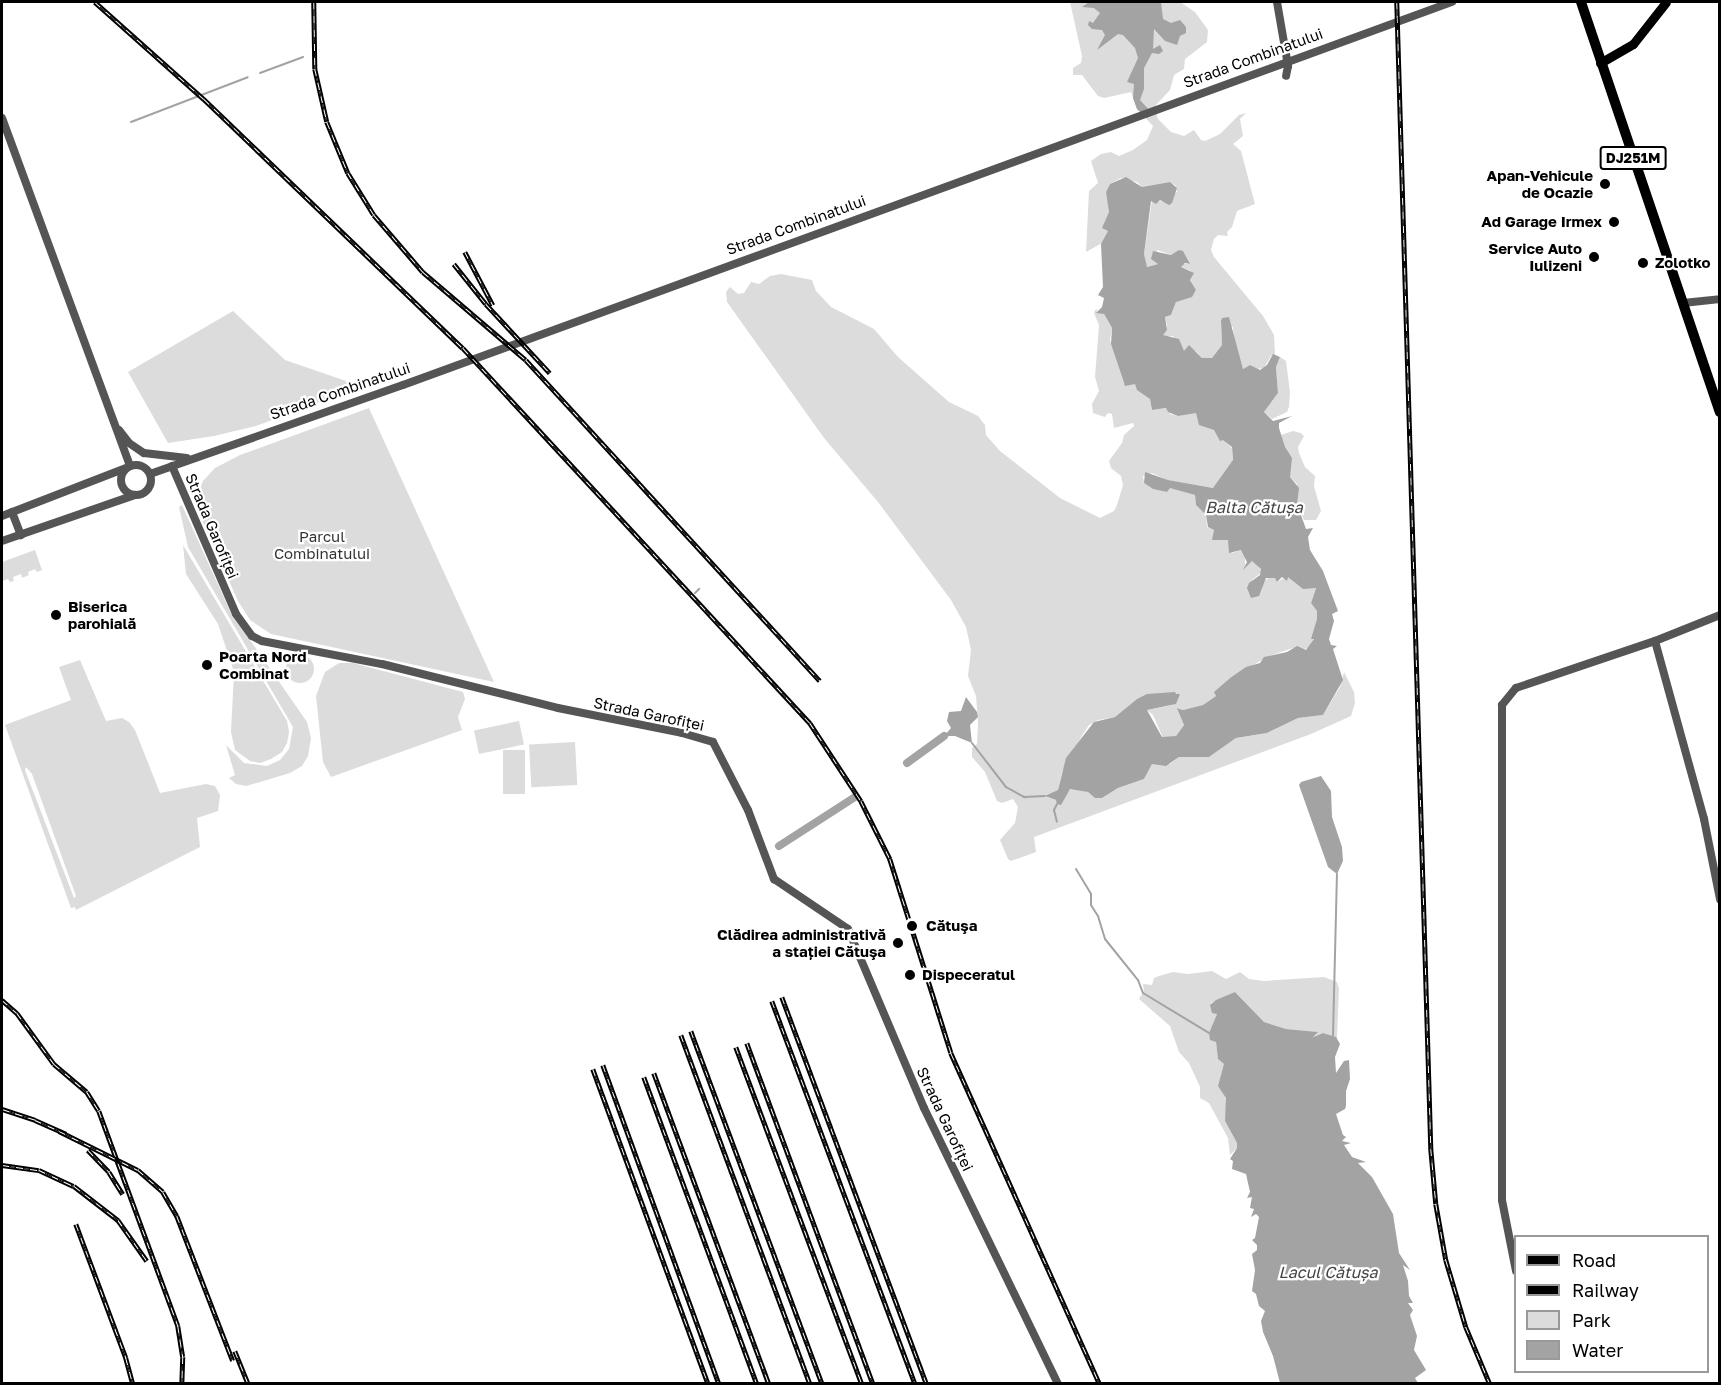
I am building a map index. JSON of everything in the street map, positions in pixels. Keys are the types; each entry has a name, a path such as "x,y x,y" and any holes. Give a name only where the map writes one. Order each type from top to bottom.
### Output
{"highway":[{"name":"DJ251M","path":"1581,2 1719,412"}],"main road":[{"path":"1600,63 1633,44 1666,2"}],"street":[{"path":"1278,2 1288,66 1286,76"},
{"name":"Strada Combinatului","path":"150,474 403,385 1452,2"},
{"path":"2,118 128,467"},
{"path":"1683,303 1719,299"},
{"path":"110,414 123,436 136,449 153,455 192,459"},
{"name":"Strada Garofiței","path":"172,466 230,603 248,631 262,641 382,664 558,708 682,733 713,742 748,810 774,879 848,929 924,1108 1058,1383"},
{"path":"128,467 121,476 121,485 127,492 135,495"},
{"path":"2,516 128,467 143,467 150,474 149,487 143,493 2,541"},
{"path":"12,512 21,535"},
{"path":"1514,1265 1503,1200 1504,1062 1500,713 1506,698 1516,688 1655,641 1719,615"},
{"path":"1655,641 1704,819 1719,899"}],"green space":[{"path":"1070,2 1180,2 1195,12 1208,30 1207,42 1185,59 1184,69 1174,75 1170,90 1156,105 1156,113 1158,119 1171,132 1184,136 1194,130 1201,140 1205,141 1220,134 1239,115 1246,113 1240,119 1243,136 1233,144 1241,151 1255,204 1237,211 1232,227 1227,232 1228,236 1218,235 1214,239 1211,250 1214,257 1263,316 1274,335 1275,355 1271,356 1264,368 1257,369 1250,365 1243,369 1234,341 1233,327 1221,321 1222,345 1212,358 1202,358 1196,351 1184,352 1173,336 1163,335 1167,326 1165,317 1171,315 1176,302 1181,298 1189,298 1196,291 1190,279 1191,271 1181,267 1181,264 1190,264 1177,252 1171,255 1157,250 1158,264 1146,267 1144,254 1152,200 1172,203 1173,194 1177,192 1176,186 1170,182 1142,187 1137,182 1121,178 1110,184 1106,192 1109,205 1108,234 1104,242 1086,252 1089,191 1098,183 1091,161 1101,154 1111,152 1119,156 1133,150 1147,140 1153,126 1137,109 1131,92 1104,98 1098,96 1082,75 1073,75 1073,68 1081,63 1082,56"},
{"path":"781,274 812,280 816,291 831,307 874,329 898,357 949,402 978,416 985,425 986,435 1000,451 1060,498 1100,518 1114,511 1117,505 1123,485 1121,476 1111,468 1109,461 1122,443 1124,435 1134,426 1133,423 1114,428 1112,414 1108,413 1105,417 1093,413 1092,404 1099,391 1095,377 1099,325 1094,313 1095,310 1099,309 1096,311 1104,314 1112,328 1110,340 1124,384 1135,383 1150,399 1152,410 1167,408 1170,414 1178,416 1196,412 1199,423 1214,430 1232,448 1233,463 1213,488 1167,480 1152,473 1143,476 1144,483 1153,489 1167,492 1169,487 1195,495 1196,505 1206,515 1207,527 1214,530 1213,539 1228,540 1232,553 1241,550 1245,555 1245,567 1252,561 1258,565 1262,572 1252,580 1261,591 1263,582 1270,577 1276,578 1277,582 1288,576 1297,584 1316,587 1311,603 1317,611 1317,619 1310,647 1303,650 1293,648 1269,656 1230,678 1215,692 1216,696 1203,705 1183,710 1178,708 1184,725 1176,736 1163,738 1153,715 1147,710 1173,705 1180,694 1137,699 1115,717 1098,720 1089,725 1062,772 1058,790 1047,797 1062,802 1067,791 1074,788 1088,792 1095,798 1102,798 1118,788 1144,779 1152,764 1170,764 1179,757 1209,757 1236,738 1267,733 1298,718 1323,715 1340,687 1344,672 1354,692 1355,703 1351,716 1311,734 1034,837 1036,852 1011,861 1008,859 1000,840 1015,823 1018,807 1013,799 1002,803 997,801 985,772 972,757 972,748 977,744 978,722 976,696 968,676 971,650 966,627 951,600 878,502 824,438 727,302 726,292 730,287 738,294 744,293 751,282 759,284 770,276"},
{"path":"233,311 285,360 352,383 354,389 256,426 214,436 168,443 128,372"},
{"path":"1280,357 1286,361 1290,392 1289,407 1287,412 1272,419 1264,412 1278,393 1276,367"},
{"name":"Parcul Combinatului","path":"369,408 494,682 271,634 250,620 238,601 198,511 198,492 203,481 215,468 240,455"},
{"path":"1293,431 1304,436 1298,447 1299,453 1305,467 1315,476 1314,486 1321,511 1316,520 1304,520 1297,504 1297,484 1290,477 1281,435"},
{"path":"182,505 230,611 307,722 311,738 308,756 302,766 290,773 246,786 236,784 229,778 235,775 226,745 244,763 267,766 280,760 289,749 293,727 188,547 179,507"},
{"path":"183,545 287,721 289,732 287,743 282,752 271,759 260,763 250,761 235,750 231,732 234,672 218,624 186,574"},
{"path":"35,550 42,570 37,572 35,569 22,578 21,574 13,577 14,581 10,582 8,579 2,581 2,562"},
{"path":"300,655 310,659 314,669 310,679 300,683 290,679 286,669 290,659"},
{"path":"80,660 106,721 122,718 129,722 135,730 160,793 206,784 215,786 220,795 218,811 197,818 200,847 76,910 75,907 71,908 5,725 71,700 59,667","holes":["26,767 32,774 76,896 74,898 25,770"]},
{"path":"339,663 353,663 463,692 465,699 458,717 462,730 331,777 323,762 316,696 325,672"},
{"path":"519,721 524,744 479,754 474,731"},
{"path":"575,742 577,785 531,787 529,744"},
{"path":"503,750 525,750 525,794 503,794"},
{"path":"1212,971 1226,979 1240,972 1249,979 1264,981 1324,977 1337,982 1339,988 1337,1039 1323,1033 1311,1037 1317,1032 1286,1029 1264,1022 1235,992 1211,1003 1217,1014 1209,1033 1211,1040 1216,1042 1218,1059 1224,1064 1224,1072 1221,1074 1227,1105 1225,1121 1237,1143 1237,1148 1230,1155 1228,1138 1209,1103 1200,1098 1200,1087 1189,1063 1179,1052 1170,1026 1139,999 1144,991 1143,984 1152,985 1154,978 1159,976 1173,972 1188,974"}],"water":[{"path":"1089,2 1161,2 1163,19 1171,23 1180,20 1186,27 1186,33 1180,36 1177,45 1165,41 1154,29 1153,49 1160,45 1163,51 1159,54 1152,53 1144,68 1144,89 1140,100 1152,113 1147,118 1137,109 1133,98 1134,84 1127,82 1138,58 1135,48 1123,35 1118,34 1097,50 1105,35 1102,30 1092,29 1088,25 1089,21 1093,23 1100,13 1094,8 1082,7"},
{"name":"Balta Cătușa","path":"1126,177 1142,187 1170,182 1177,188 1172,203 1169,205 1160,200 1156,204 1151,201 1144,254 1147,267 1158,264 1151,259 1153,251 1171,255 1179,250 1183,251 1190,264 1185,263 1181,267 1194,273 1190,280 1196,290 1192,297 1176,302 1171,315 1165,317 1167,330 1163,335 1179,339 1184,351 1189,345 1202,358 1212,358 1222,345 1222,318 1229,317 1243,369 1250,365 1260,370 1267,365 1273,354 1280,357 1276,367 1278,393 1264,412 1273,421 1292,416 1279,423 1279,428 1285,447 1292,458 1290,477 1299,488 1297,504 1306,529 1313,528 1308,537 1310,550 1323,571 1338,611 1332,614 1334,621 1329,639 1331,645 1337,646 1333,649 1343,680 1323,715 1298,718 1267,733 1236,738 1209,757 1179,757 1166,766 1152,764 1144,779 1118,788 1102,798 1095,798 1088,792 1070,789 1061,805 1057,804 1056,800 1045,796 1058,790 1066,758 1094,722 1115,717 1147,694 1175,692 1180,694 1176,704 1147,710 1162,737 1176,736 1184,725 1177,708 1183,710 1203,705 1216,696 1214,692 1230,678 1246,667 1260,663 1264,657 1287,652 1297,646 1306,650 1314,639 1311,639 1317,619 1317,611 1311,603 1316,588 1303,589 1288,577 1287,581 1282,577 1277,582 1275,578 1266,578 1259,596 1251,598 1247,588 1249,583 1260,575 1261,569 1252,561 1243,570 1247,562 1241,550 1229,553 1228,540 1212,540 1214,530 1208,527 1206,515 1196,505 1195,495 1170,488 1167,492 1153,489 1144,483 1145,472 1168,480 1213,488 1233,460 1232,447 1223,440 1220,441 1214,430 1199,425 1196,413 1178,416 1168,412 1166,408 1152,410 1150,399 1137,390 1135,384 1125,386 1111,344 1112,328 1104,314 1096,313 1102,307 1104,298 1098,295 1103,287 1101,244 1108,231 1102,228 1109,212 1106,192 1110,184"},
{"path":"966,697 978,717 970,725 972,743 955,736 944,736 951,728 947,721 949,712 961,711"},
{"path":"1321,776 1331,791 1332,817 1342,847 1343,861 1337,874 1328,867 1299,785 1301,782"},
{"name":"Lacul Cătușa","path":"1235,992 1264,1022 1286,1029 1318,1032 1313,1037 1323,1033 1336,1037 1340,1044 1335,1057 1336,1073 1344,1061 1349,1060 1350,1079 1346,1091 1346,1106 1336,1114 1343,1135 1346,1137 1342,1141 1351,1143 1344,1145 1352,1157 1366,1162 1358,1163 1372,1177 1393,1214 1399,1253 1410,1270 1403,1265 1408,1281 1409,1296 1413,1303 1408,1303 1413,1310 1410,1315 1417,1336 1414,1350 1426,1370 1415,1378 1418,1383 1280,1383 1273,1356 1263,1332 1261,1321 1265,1311 1259,1306 1256,1294 1252,1291 1255,1270 1252,1254 1257,1250 1257,1245 1252,1240 1255,1238 1259,1217 1256,1214 1251,1217 1254,1209 1250,1208 1252,1197 1247,1198 1250,1192 1246,1174 1232,1169 1233,1161 1230,1159 1237,1148 1237,1143 1225,1121 1226,1098 1218,1086 1224,1064 1218,1059 1216,1042 1210,1040 1209,1033 1217,1014 1212,1013 1210,1005"}],"waterway":[{"path":"260,73 303,57"},
{"path":"131,122 248,77"},
{"path":"695,593 699,589"},
{"path":"907,763 944,736"},
{"path":"972,743 1006,787 1024,797 1045,796"},
{"path":"779,846 855,797"},
{"path":"1057,804 1054,810 1057,822"},
{"path":"1076,869 1091,894 1091,905 1098,916 1105,939 1138,980 1143,993 1209,1033"},
{"path":"1333,1036 1337,874"}],"railway":[{"path":"95,2 204,99 463,348 810,723 861,801 890,859 951,1053 1100,1384"},
{"path":"314,2 315,69 327,122 348,173 374,215 423,272 526,360 820,681"},
{"path":"1397,2 1431,1149 1436,1204 1446,1260 1466,1327 1490,1384"},
{"path":"465,252 493,305"},
{"path":"454,264 486,304 550,373"},
{"path":"782,997 927,1384"},
{"path":"2,1000 17,1013 54,1064 87,1092 99,1111 178,1326 183,1357 182,1384"},
{"path":"772,1001 915,1384"},
{"path":"691,1031 822,1384"},
{"path":"681,1035 810,1384"},
{"path":"747,1043 873,1384"},
{"path":"736,1047 862,1384"},
{"path":"603,1065 719,1384"},
{"path":"593,1069 708,1384"},
{"path":"654,1073 769,1384"},
{"path":"644,1077 757,1384"},
{"path":"2,1109 66,1134"},
{"path":"59,1131 138,1170 163,1192 177,1216 233,1361"},
{"path":"88,1150 109,1172 123,1194"},
{"path":"2,1165 39,1170 74,1186 118,1220 147,1261"},
{"path":"76,1224 126,1358 133,1384"},
{"path":"235,1351 248,1384"}],"place":[{"name":"Apan-Vehicule de Ocazie","path":"1605,184"},
{"name":"Ad Garage Irmex","path":"1614,222"},
{"name":"Service Auto Iulizeni","path":"1594,257"},
{"name":"Zolotko","path":"1643,263"},
{"name":"Biserica parohială","path":"56,615"},
{"name":"Poarta Nord Combinat","path":"207,665"},
{"name":"Cătuşa","path":"912,926"},
{"name":"Clădirea administrativă a stației Cătuşa","path":"898,943"},
{"name":"Dispeceratul","path":"910,975"}]}
